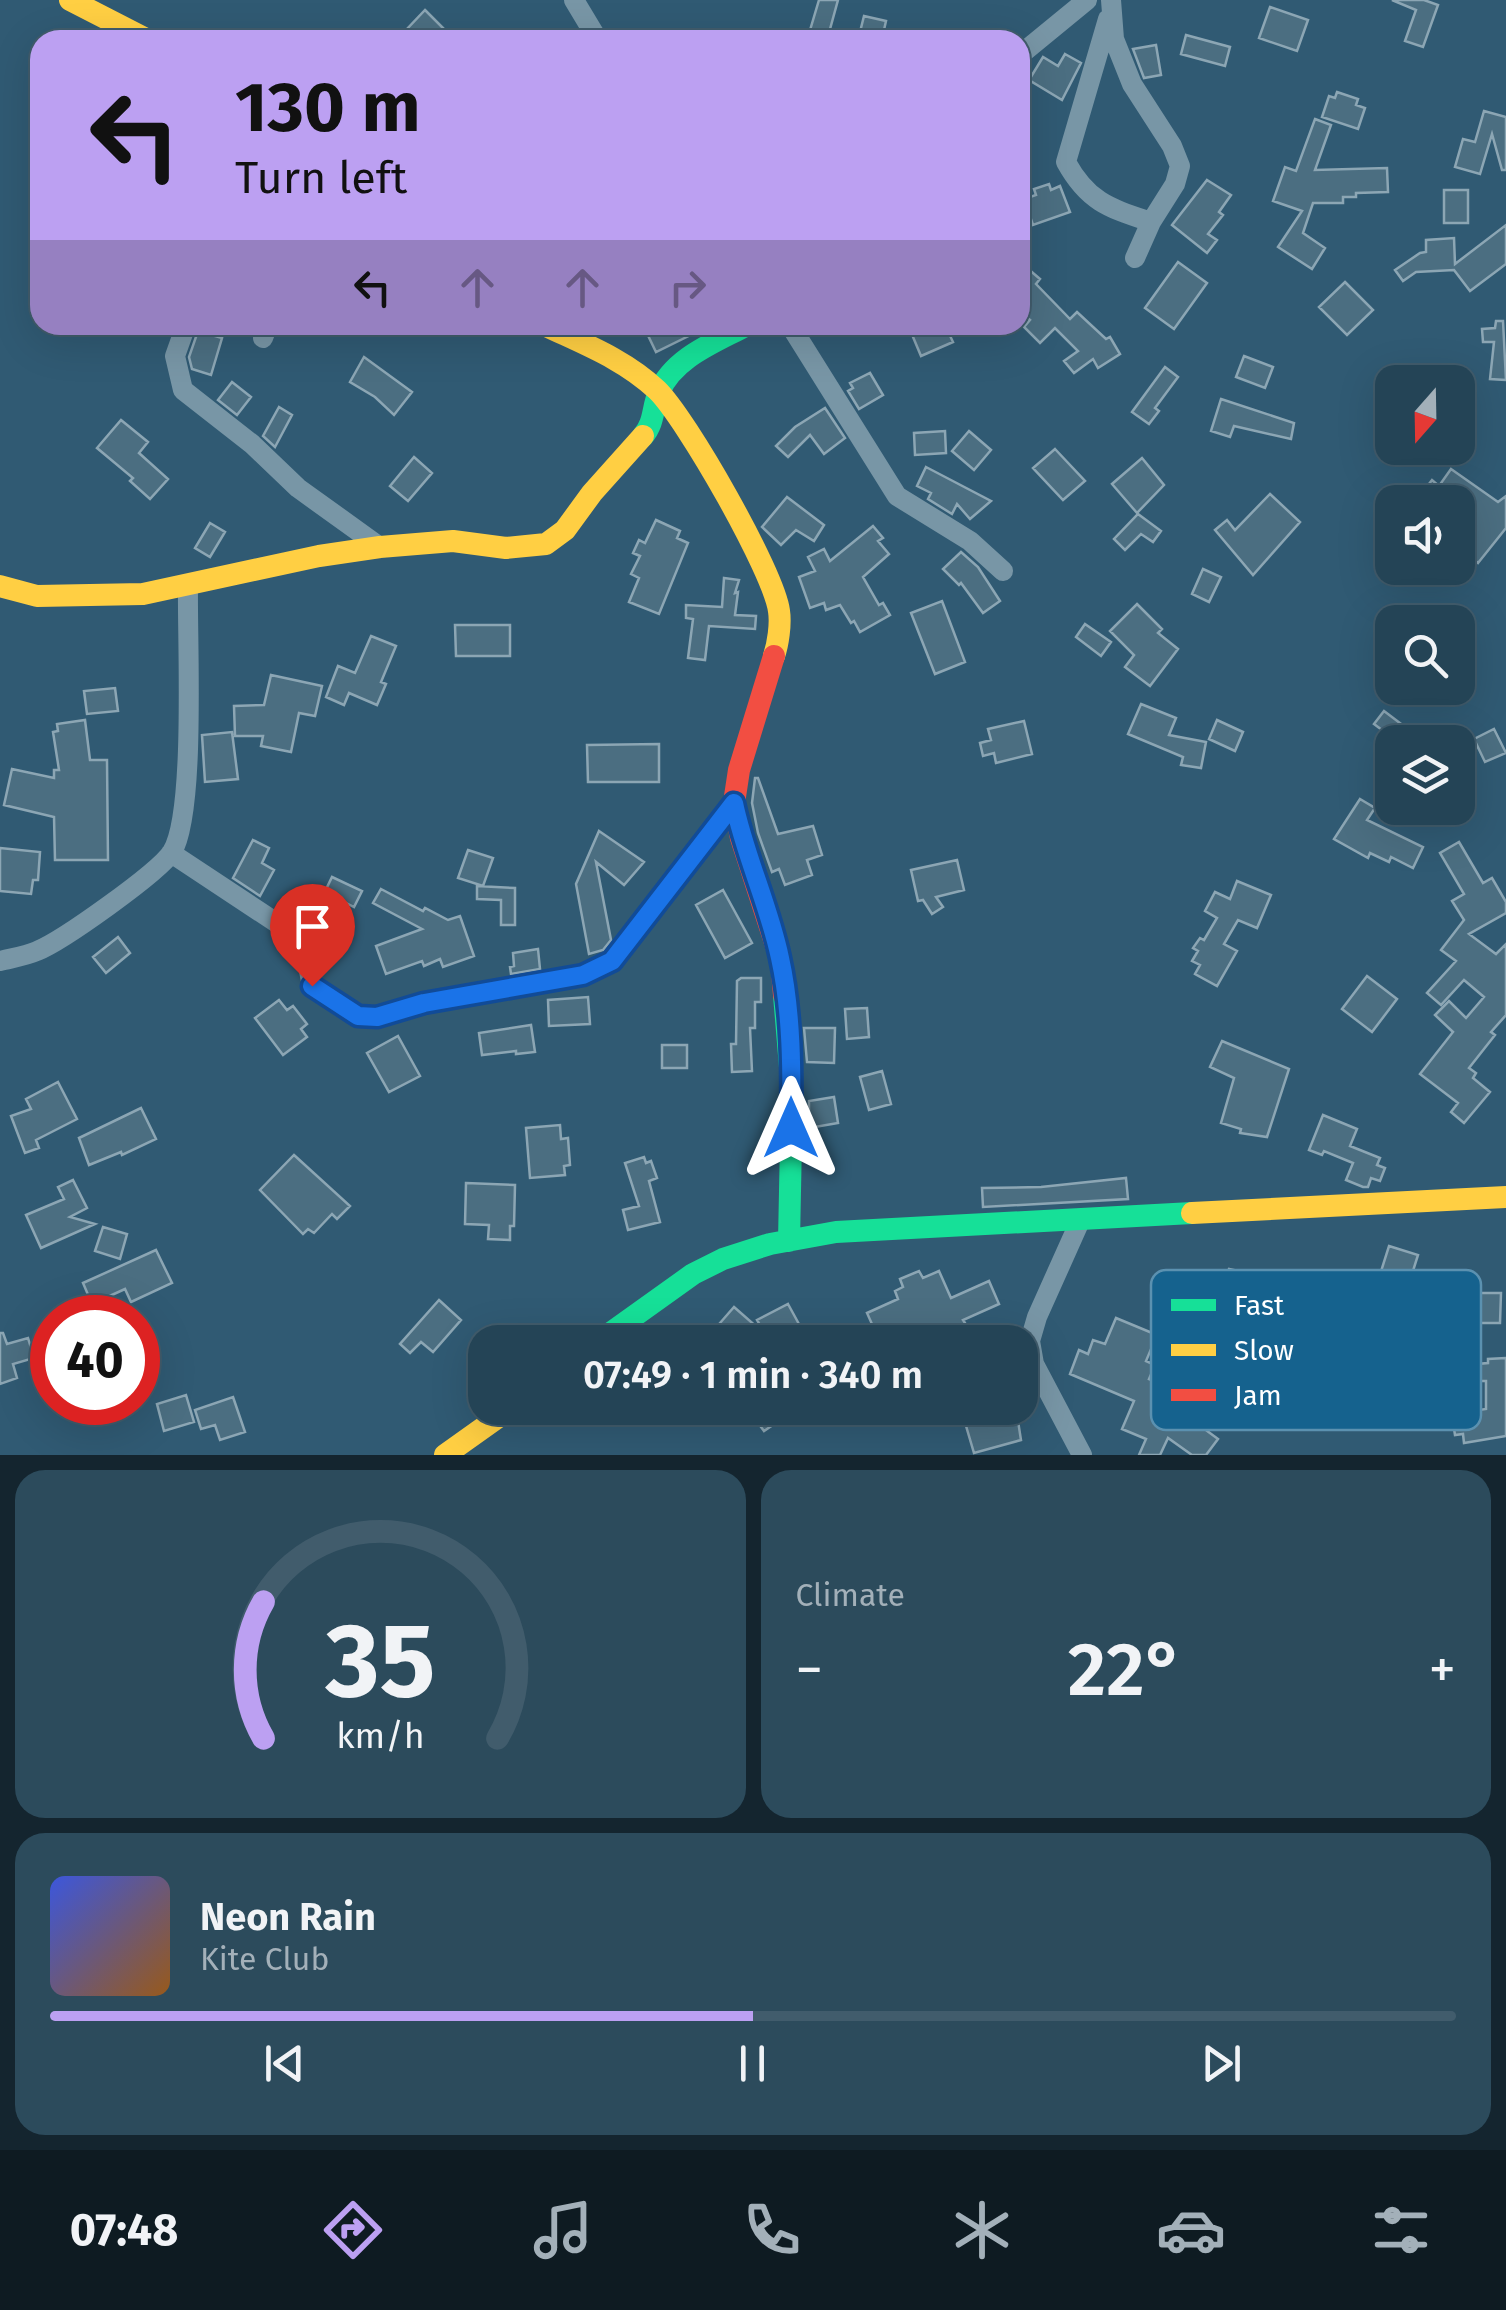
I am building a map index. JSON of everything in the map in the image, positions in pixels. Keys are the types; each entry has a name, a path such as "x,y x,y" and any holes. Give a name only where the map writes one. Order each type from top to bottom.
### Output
{"street":[{"path":"70,0 128,30"},
{"path":"574,0 592,30"},
{"path":"1030,47 1087,0"},
{"path":"1111,4 1066,162 1077,182 1095,201 1151,222"},
{"path":"1111,4 1114,38 1132,84 1172,146 1180,166 1176,184 1151,222 1135,258"},
{"path":"182,335 175,356 183,390 252,444 298,488 380,548"},
{"path":"565,335 619,360 659,392 690,436 768,573 780,613 776,649 739,770 734,803 741,838 766,905 781,961 792,1091 788,1241"},
{"path":"0,586 37,596 144,594 319,556 380,548 454,541 506,548 546,544 565,530 652,425 659,392 685,359 728,335"},
{"path":"796,335 897,496 970,542 1003,571"},
{"path":"0,961 36,952 75,930 172,853 182,820 186,772 188,587"},
{"path":"172,853 292,934 304,946 312,986 358,1016 377,1017 424,1003 583,975 612,961 734,803"},
{"path":"621,1325 707,1266 762,1246 836,1232 1506,1197"},
{"path":"1080,1221 1030,1341 1034,1364 1082,1455"},
{"path":"446,1455 487,1425"}],"building":[{"path":"819,0 838,0 830,30 810,30"},
{"path":"1392,0 1424,0 1438,5 1423,47 1405,41 1416,10"},
{"path":"1270,7 1308,20 1297,51 1259,38"},
{"path":"425,10 445,30 408,30"},
{"path":"864,16 886,21 884,30 860,30"},
{"path":"1186,35 1230,47 1225,66 1181,54"},
{"path":"1156,45 1161,75 1144,78 1133,49"},
{"path":"1065,54 1081,63 1062,100 1030,81 1043,57 1058,66"},
{"path":"1337,92 1358,99 1356,105 1365,108 1358,129 1322,117 1329,96 1335,98"},
{"path":"1484,111 1506,117 1506,170 1502,170 1492,134 1480,174 1455,167 1463,139 1475,142"},
{"path":"1315,119 1331,125 1315,170 1387,168 1388,192 1356,193 1356,197 1343,197 1343,203 1313,203 1303,233 1325,248 1312,269 1278,247 1302,211 1273,201 1285,167 1296,171"},
{"path":"1207,180 1231,195 1219,212 1223,215 1208,234 1217,240 1207,253 1172,225"},
{"path":"1049,184 1051,190 1060,186 1070,212 1033,225 1030,197 1036,195 1034,189"},
{"path":"1444,190 1468,190 1468,223 1444,223"},
{"path":"1506,225 1506,264 1470,291 1454,270 1416,272 1403,281 1395,270 1426,252 1426,240 1454,238 1455,264"},
{"path":"1178,262 1207,283 1174,329 1145,308"},
{"path":"1030,270 1040,279 1036,284 1070,319 1077,312 1106,339 1110,337 1120,354 1098,368 1093,359 1074,373 1064,361 1078,351 1055,328 1040,343 1030,333"},
{"path":"1345,282 1373,310 1347,335 1319,307"},
{"path":"1496,321 1503,321 1506,380 1490,379 1494,342 1483,342 1482,329 1495,328"},
{"path":"197,335 222,338 211,375 192,369 189,357"},
{"path":"648,335 691,335 656,352"},
{"path":"912,335 950,335 953,342 921,356"},
{"path":"1244,356 1273,367 1265,388 1236,377"},
{"path":"364,357 412,392 394,415 350,382"},
{"path":"1165,367 1178,377 1155,408 1159,411 1149,424 1132,412"},
{"path":"870,373 883,395 859,409 848,391 853,388 850,383"},
{"path":"232,382 251,397 237,415 218,400"},
{"path":"1221,399 1294,423 1291,439 1234,426 1230,437 1211,431"},
{"path":"279,407 292,415 275,447 263,436"},
{"path":"825,408 845,438 824,454 810,435 788,457 776,446 795,427"},
{"path":"121,420 148,442 139,453 168,479 150,499 130,481 133,478 97,448"},
{"path":"945,431 946,453 915,455 914,433"},
{"path":"969,431 991,450 974,470 952,451"},
{"path":"1055,449 1085,481 1063,500 1033,468"},
{"path":"414,457 432,473 408,501 390,486"},
{"path":"1142,458 1164,485 1137,513 1112,484"},
{"path":"926,467 991,501 970,519 957,504 952,514 928,499 931,493 917,486"},
{"path":"1451,469 1474,485 1440,485"},
{"path":"1475,486 1498,502 1506,496 1506,528 1478,563"},
{"path":"1270,494 1300,522 1253,575 1215,530 1227,520 1235,530"},
{"path":"787,497 824,525 814,541 796,530 781,545 762,527"},
{"path":"1138,514 1161,531 1153,542 1141,534 1125,550 1114,539"},
{"path":"656,520 680,531 677,538 688,543 659,614 629,602 639,578 631,574 640,556 633,553 639,540 645,543"},
{"path":"210,523 225,532 210,557 195,548"},
{"path":"873,526 883,538 878,541 889,554 863,577 879,605 883,603 890,615 860,632 840,605 826,610 824,603 810,608 799,577 815,571 808,557 824,549 830,561"},
{"path":"961,552 978,567 1000,601 983,613 961,583 943,569"},
{"path":"1203,569 1221,577 1209,602 1192,594"},
{"path":"724,578 739,580 735,615 756,616 755,629 709,626 705,660 688,658 693,619 686,618 686,605 722,607"},
{"path":"942,601 965,662 935,674 911,613"},
{"path":"1137,604 1162,629 1158,633 1178,649 1150,686 1125,667 1134,655 1110,631"},
{"path":"1085,624 1111,642 1101,656 1076,637"},
{"path":"455,625 510,625 510,656 456,656"},
{"path":"371,636 396,646 381,682 386,684 377,705 349,693 344,705 326,697 338,666 355,673"},
{"path":"271,675 322,686 315,716 299,713 291,752 261,746 263,736 235,736 234,706 264,705"},
{"path":"115,688 118,711 87,714 84,691"},
{"path":"1141,704 1176,718 1169,735 1206,742 1201,768 1181,765 1183,757 1128,734"},
{"path":"1384,711 1403,725 1375,725"},
{"path":"85,720 90,760 107,760 108,860 55,860 54,817 4,805 12,769 54,778 54,770 59,770 53,732 58,731 57,724"},
{"path":"1217,720 1243,732 1235,751 1209,739"},
{"path":"1024,721 1032,754 996,763 994,753 983,756 980,743 991,740 988,729"},
{"path":"1494,729 1506,753 1485,762 1475,738"},
{"path":"232,732 238,779 205,782 202,735"},
{"path":"659,744 659,782 588,782 587,745"},
{"path":"755,778 778,834 813,826 822,855 807,860 812,875 785,885 779,869 772,872 752,803"},
{"path":"1360,799 1375,808 1367,820 1423,847 1413,868 1391,857 1389,862 1370,853 1368,858 1334,839"},
{"path":"599,831 644,862 624,885 596,862 611,940 603,950 589,954 576,884"},
{"path":"253,840 269,848 262,863 274,870 260,896 233,878"},
{"path":"1459,842 1483,883 1492,878 1506,902 1506,913 1469,934 1496,954 1506,944 1506,1015 1469,1068 1476,1073 1473,1078 1490,1092 1464,1123 1451,1112 1458,1103 1420,1074 1453,1032 1435,1015 1449,1001 1466,1018 1484,997 1464,980 1441,1005 1427,993 1456,961 1441,950 1464,920 1452,901 1464,894 1440,853"},
{"path":"0,848 40,852 38,880 33,880 31,894 0,891"},
{"path":"468,850 493,858 483,886 458,878"},
{"path":"957,860 964,890 936,897 943,907 932,914 923,900 918,901 911,870"},
{"path":"332,877 362,891 354,907 344,902 338,915 318,906"},
{"path":"1237,881 1271,895 1257,928 1238,920 1224,944 1237,951 1217,986 1195,974 1200,965 1192,961 1198,951 1193,948 1200,938 1204,940 1217,918 1205,911 1215,892 1230,899"},
{"path":"477,886 515,888 515,925 501,925 501,900 477,899"},
{"path":"381,889 448,920 460,916 474,956 443,967 440,959 424,966 422,961 386,974 376,946 422,929 373,903"},
{"path":"723,890 752,943 725,958 696,905"},
{"path":"118,937 130,953 106,973 93,957"},
{"path":"538,949 540,969 511,974 513,953"},
{"path":"1367,976 1397,999 1372,1032 1342,1009"},
{"path":"761,978 761,1002 755,1002 755,1028 750,1028 752,1071 732,1072 737,981"},
{"path":"588,997 590,1024 549,1026 548,1000"},
{"path":"279,1000 287,1010 293,1006 307,1024 301,1029 307,1037 283,1055 255,1018"},
{"path":"867,1008 869,1037 847,1039 845,1009"},
{"path":"531,1025 535,1052 482,1055 479,1033"},
{"path":"804,1028 835,1028 834,1063 807,1062"},
{"path":"398,1036 420,1076 389,1092 367,1053"},
{"path":"1222,1041 1289,1069 1267,1137 1240,1133 1241,1129 1221,1123 1234,1078 1210,1067"},
{"path":"662,1045 687,1045 687,1068 662,1068"},
{"path":"882,1071 891,1104 869,1110 860,1077"},
{"path":"58,1082 77,1119 36,1140 39,1148 25,1153 11,1116 31,1109 26,1099"},
{"path":"834,1097 838,1123 809,1128 809,1101"},
{"path":"141,1108 156,1139 89,1165 79,1138"},
{"path":"1323,1115 1357,1129 1350,1146 1380,1158 1377,1165 1385,1168 1380,1181 1371,1178 1368,1187 1363,1187 1346,1180 1353,1163 1324,1151 1322,1155 1309,1150"},
{"path":"560,1125 561,1139 568,1138 570,1165 564,1166 565,1175 530,1178 526,1128"},
{"path":"294,1155 350,1206 337,1219 332,1214 314,1233 308,1229 303,1234 260,1190"},
{"path":"644,1157 646,1163 651,1161 657,1178 649,1181 660,1222 628,1230 623,1210 639,1206 625,1163"},
{"path":"1126,1178 1128,1199 983,1207 982,1188 1041,1187"},
{"path":"73,1180 87,1208 70,1217 95,1224 41,1248 26,1215 64,1199 58,1187"},
{"path":"466,1183 515,1185 510,1240 488,1239 489,1225 465,1224"},
{"path":"103,1227 127,1234 120,1259 95,1251"},
{"path":"1389,1246 1418,1255 1413,1270 1381,1270"},
{"path":"156,1250 172,1283 146,1295 128,1295 125,1289 112,1295 88,1295 83,1283"},
{"path":"919,1271 923,1278 939,1271 951,1298 989,1281 999,1304 963,1320 961,1325 872,1325 867,1313 898,1299 895,1291 903,1287 900,1279"},
{"path":"1481,1293 1501,1293 1500,1323 1481,1323"},
{"path":"439,1300 461,1320 433,1352 421,1342 410,1353 400,1344"},
{"path":"788,1304 799,1325 760,1325 757,1320"},
{"path":"734,1307 755,1325 723,1325 720,1323"},
{"path":"1116,1318 1151,1333 1146,1361 1151,1363 1151,1430 1206,1430 1218,1439 1206,1455 1192,1455 1168,1438 1160,1455 1139,1455 1146,1439 1122,1429 1134,1401 1070,1374 1079,1350 1088,1354 1093,1340 1105,1344"},
{"path":"0,1333 7,1344 28,1338 30,1359 13,1364 17,1378 0,1384"},
{"path":"1506,1358 1506,1436 1464,1443 1463,1434 1455,1435 1454,1430 1481,1430 1486,1381 1481,1381 1481,1364 1488,1363 1488,1359"},
{"path":"186,1395 194,1422 164,1431 160,1403"},
{"path":"233,1397 245,1432 220,1440 215,1425 201,1429 195,1410"},
{"path":"966,1425 1019,1425 1021,1440 974,1453"}],"traffic: fast":[{"path":"643,436 659,392 675,369 728,335"},
{"path":"784,995 792,1091 789,1241"},
{"path":"622,1325 693,1274 723,1259 770,1244 836,1232 1192,1213"}],"traffic: slow":[{"path":"70,0 128,30"},
{"path":"565,335 631,369 657,390 688,431 727,496 774,591 780,622 774,656"},
{"path":"0,586 37,596 143,594 319,556 380,547 453,541 506,548 546,544 565,530 643,436"},
{"path":"1192,1213 1506,1197"},
{"path":"445,1455 487,1425"}],"traffic: jam":[{"path":"774,656 739,770 734,803 741,838 781,961 784,995"}],"route":[{"path":"312,986 358,1016 377,1017 424,1003 583,975 612,961 734,803 741,838 766,905 781,961 792,1091 791,1128"}]}
